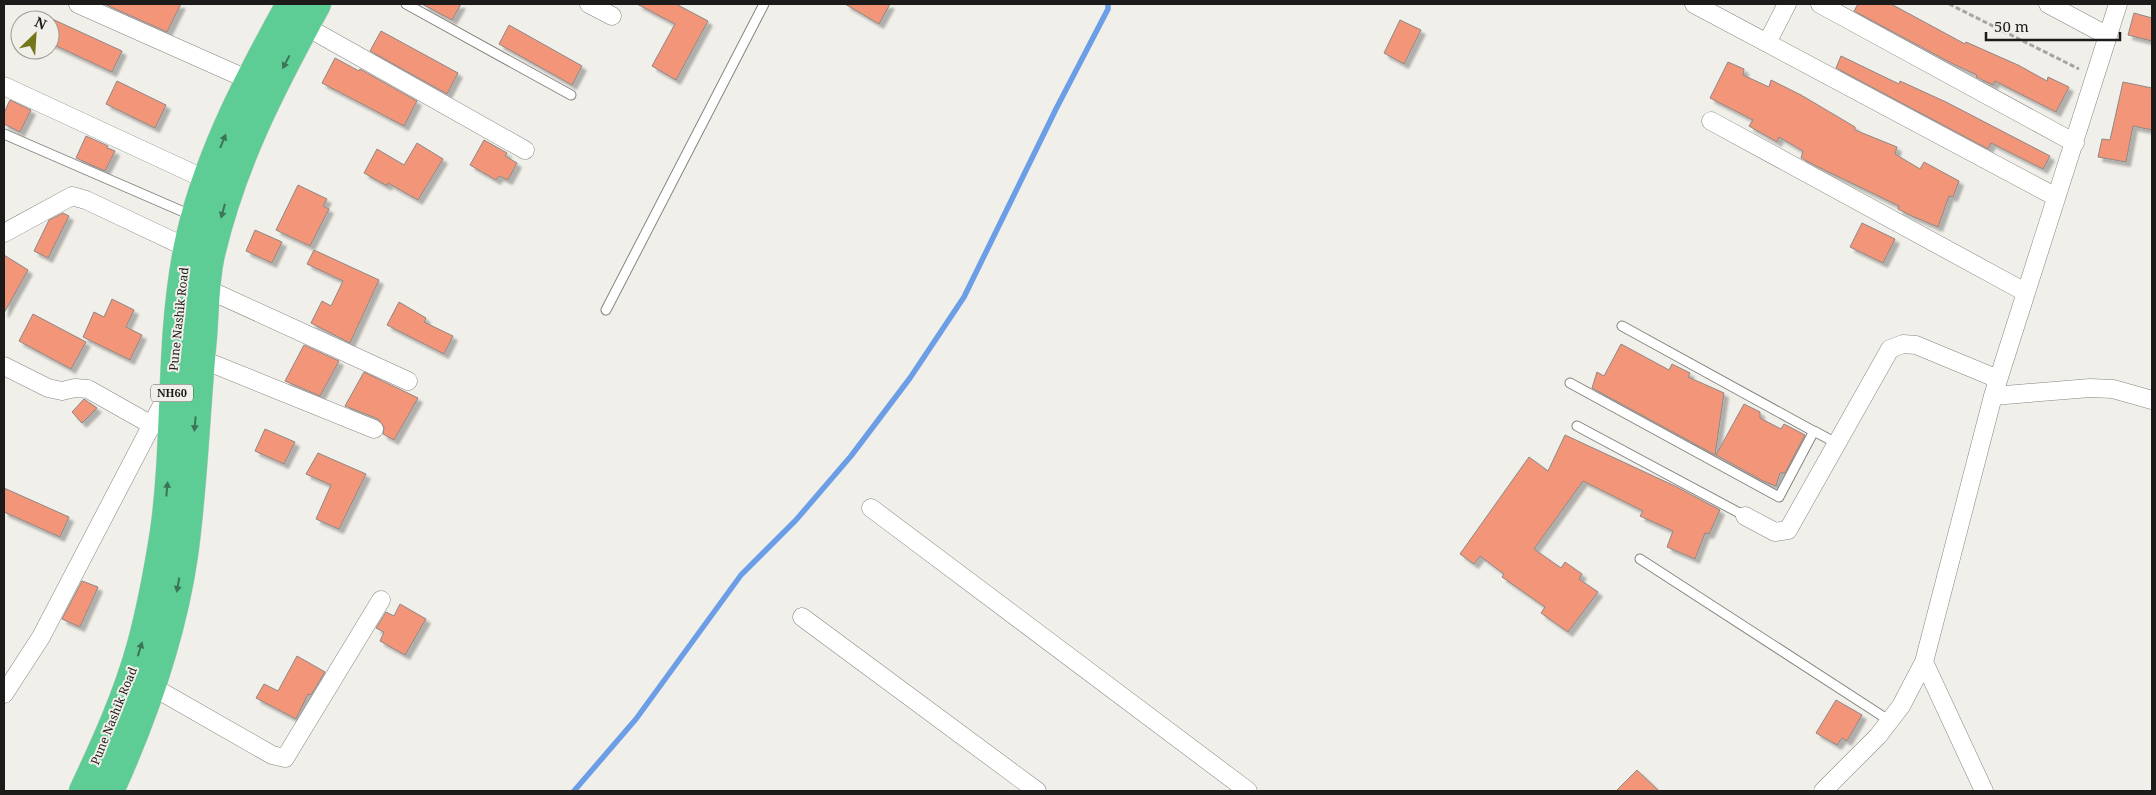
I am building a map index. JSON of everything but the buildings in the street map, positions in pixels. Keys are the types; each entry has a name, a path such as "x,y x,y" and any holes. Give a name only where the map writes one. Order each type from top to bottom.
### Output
{"highway":[{"name":"Pune Nashik Road","path":"110,791 137,732 153,687 172,615 184,555 207,289 199,253 195,217 207,180 249,80 290,4"},
{"name":"Pune Nashik Road","path":"83,791 122,702 141,647 151,605 164,530 173,384 183,274 199,253 259,112 312,15"}],"street":[{"path":"78,4 249,80"},
{"path":"589,4 612,16"},
{"path":"1694,4 2056,197"},
{"path":"1768,43 1787,4"},
{"path":"1820,4 2075,142"},
{"path":"2048,4 2108,36"},
{"path":"1823,791 1878,736 1890,721 1901,706 1924,662 1992,396 2118,4"},
{"path":"312,15 525,150"},
{"path":"4,86 207,180"},
{"path":"1711,121 2025,292"},
{"path":"4,233 72,196 86,200 199,253"},
{"path":"207,289 408,381"},
{"path":"1745,516 1775,532 1788,530 1890,349 1903,344 1916,345 1998,379"},
{"path":"201,359 374,430"},
{"path":"4,366 48,388 62,391 75,388 88,389 106,397 150,424"},
{"path":"4,694 41,637 150,424 173,384"},
{"path":"1992,396 2090,388 2113,389 2152,400"},
{"path":"871,508 1248,791"},
{"path":"153,687 272,755 285,758 381,600"},
{"path":"802,617 1037,791"},
{"path":"1924,662 1984,791"}],"lane":[{"path":"406,4 572,95"},
{"path":"606,310 764,4"},
{"path":"4,134 195,217"},
{"path":"1622,326 1836,443"},
{"path":"1570,384 1779,497 1814,432"},
{"path":"1577,426 1745,516"},
{"path":"1640,559 1890,721"}],"path":[{"path":"1949,4 2095,78"}],"waterway":[{"path":"574,791 636,719 741,575 796,520 851,456 910,378 964,297 1056,109 1108,9 1108,4"}]}
